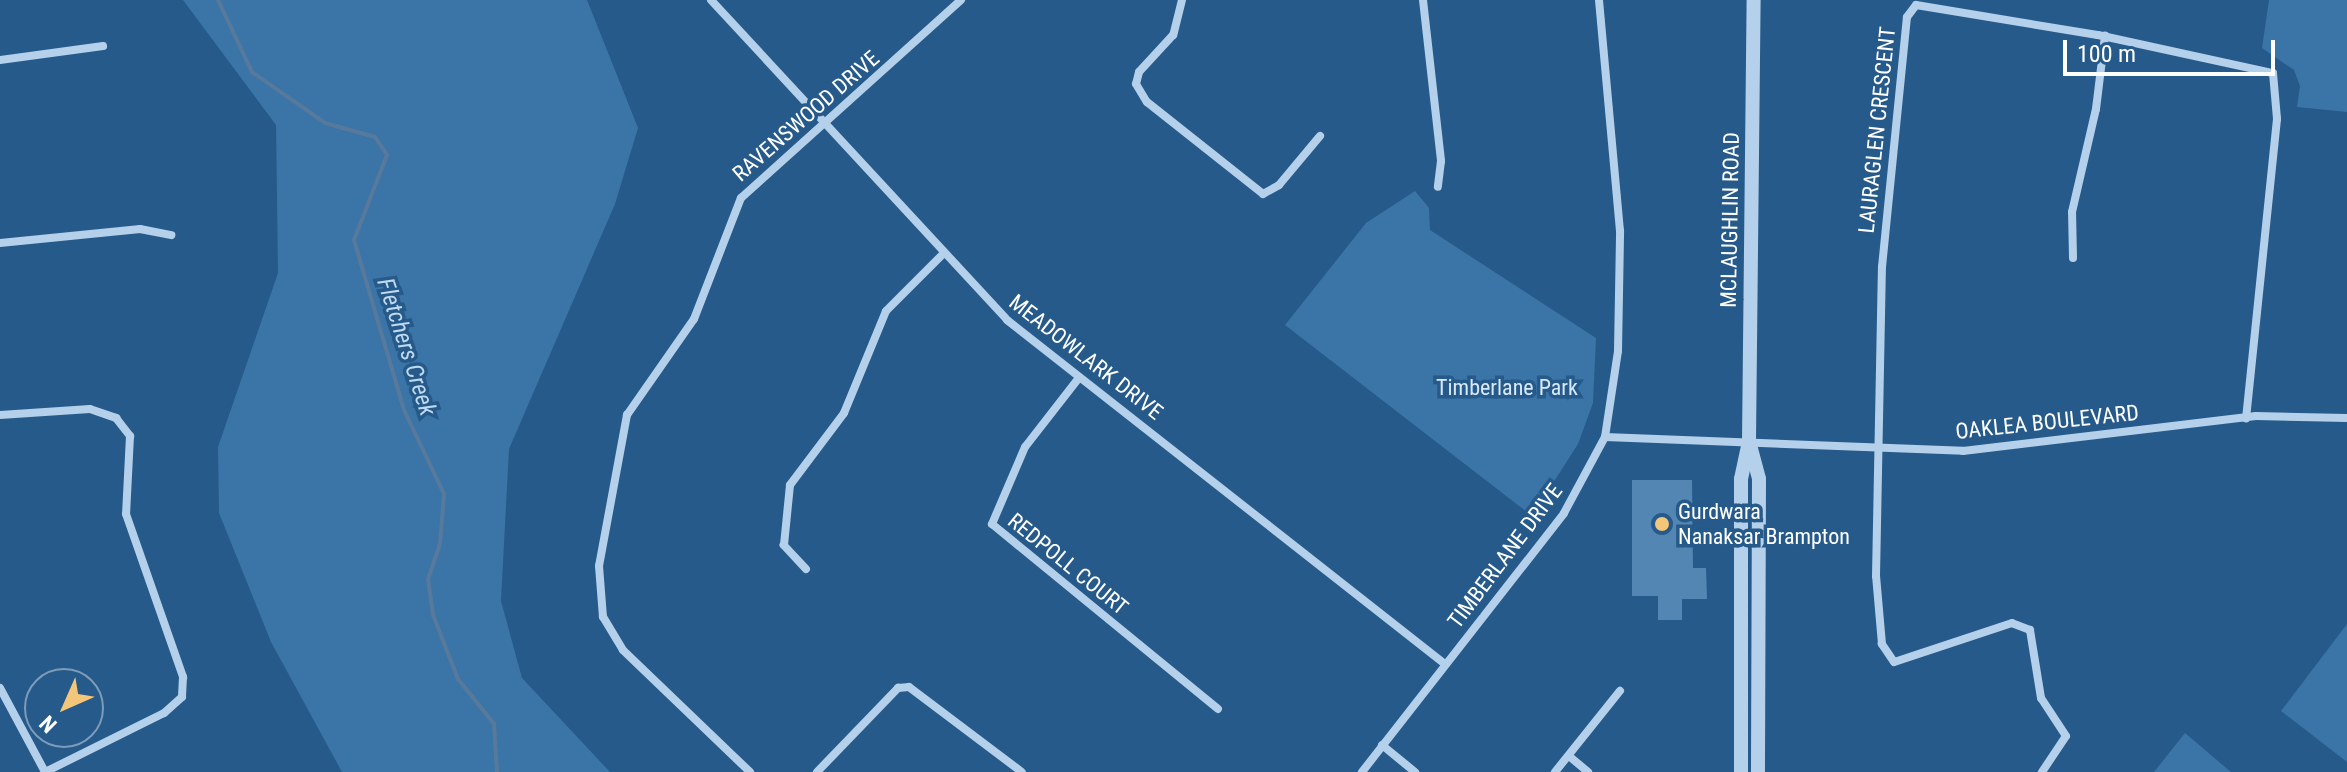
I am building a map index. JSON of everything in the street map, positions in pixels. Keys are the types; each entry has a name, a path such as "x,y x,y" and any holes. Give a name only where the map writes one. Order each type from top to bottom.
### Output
{"street":[{"name":"MEADOWLARK DRIVE","path":"711,0 825,128 1007,320 1078,379 1197,465 1445,664"},
{"name":"RAVENSWOOD DRIVE","path":"750,772 623,650 603,617 599,566 627,415 694,319 741,198 825,128 961,0"},
{"path":"1182,0 1173,35 1139,72 1136,84 1147,102 1263,194 1279,185 1320,136"},
{"path":"1423,0 1441,161 1438,187"},
{"name":"TIMBERLANE DRIVE","path":"1362,772 1564,513 1605,437 1618,351 1620,231 1599,0"},
{"name":"MCLAUGHLIN ROAD","path":"1749,441 1754,0"},
{"name":"LAURAGLEN CRESCENT","path":"1879,447 1882,267 1907,17 1916,5 1935,4 2261,67 2279,85 2246,418"},
{"path":"2073,258 2072,212 2096,109 2105,36"},
{"path":"0,60 103,46"},
{"path":"0,243 140,229 171,235"},
{"path":"806,569 784,545 790,485 844,413 886,311 943,254"},
{"name":"REDPOLL COURT","path":"1078,379 1025,447 992,524 1218,709"},
{"path":"0,415 90,409 116,418 130,436 126,514 183,677 182,697 164,713 45,772 0,688"},
{"name":"OAKLEA BOULEVARD","path":"1605,437 1963,451 2246,418 2347,418"},
{"path":"1741,772 1741,479 1749,441"},
{"path":"1749,441 1759,479 1758,772"},
{"path":"1879,447 1876,576 1886,657 1909,659 2012,623 2030,630 2041,698 2066,736 2042,772"},
{"path":"817,772 898,688 909,687 1022,772"},
{"path":"1555,772 1620,691"},
{"path":"1382,745 1415,772"},
{"path":"1569,756 1588,772"}],"green space":[{"path":"183,0 587,0 638,128 615,204 509,449 501,601 522,678 610,772 342,772 271,642 219,513 218,447 278,273 276,125"},
{"path":"2269,0 2347,0 2347,112 2297,107 2300,86 2294,70 2262,48"},
{"name":"Timberlane Park","path":"1415,191 1429,208 1430,230 1596,338 1593,403 1578,444 1532,516 1285,325 1366,223"},
{"path":"2347,624 2347,762 2281,711"},
{"path":"2185,733 2231,772 2154,772"}],"building":[{"name":"Gurdwara Nanaksar Brampton","path":"1632,480 1692,480 1693,568 1706,568 1707,599 1682,599 1682,620 1658,620 1658,596 1632,596"}],"waterway":[{"name":"Fletchers Creek","path":"218,0 252,72 325,123 375,137 387,155 354,240 404,410 444,494 440,544 428,579 433,615 458,679 494,724 497,772"}],"place":[{"name":"Gurdwara Nanaksar Brampton","path":"1662,524"}]}
